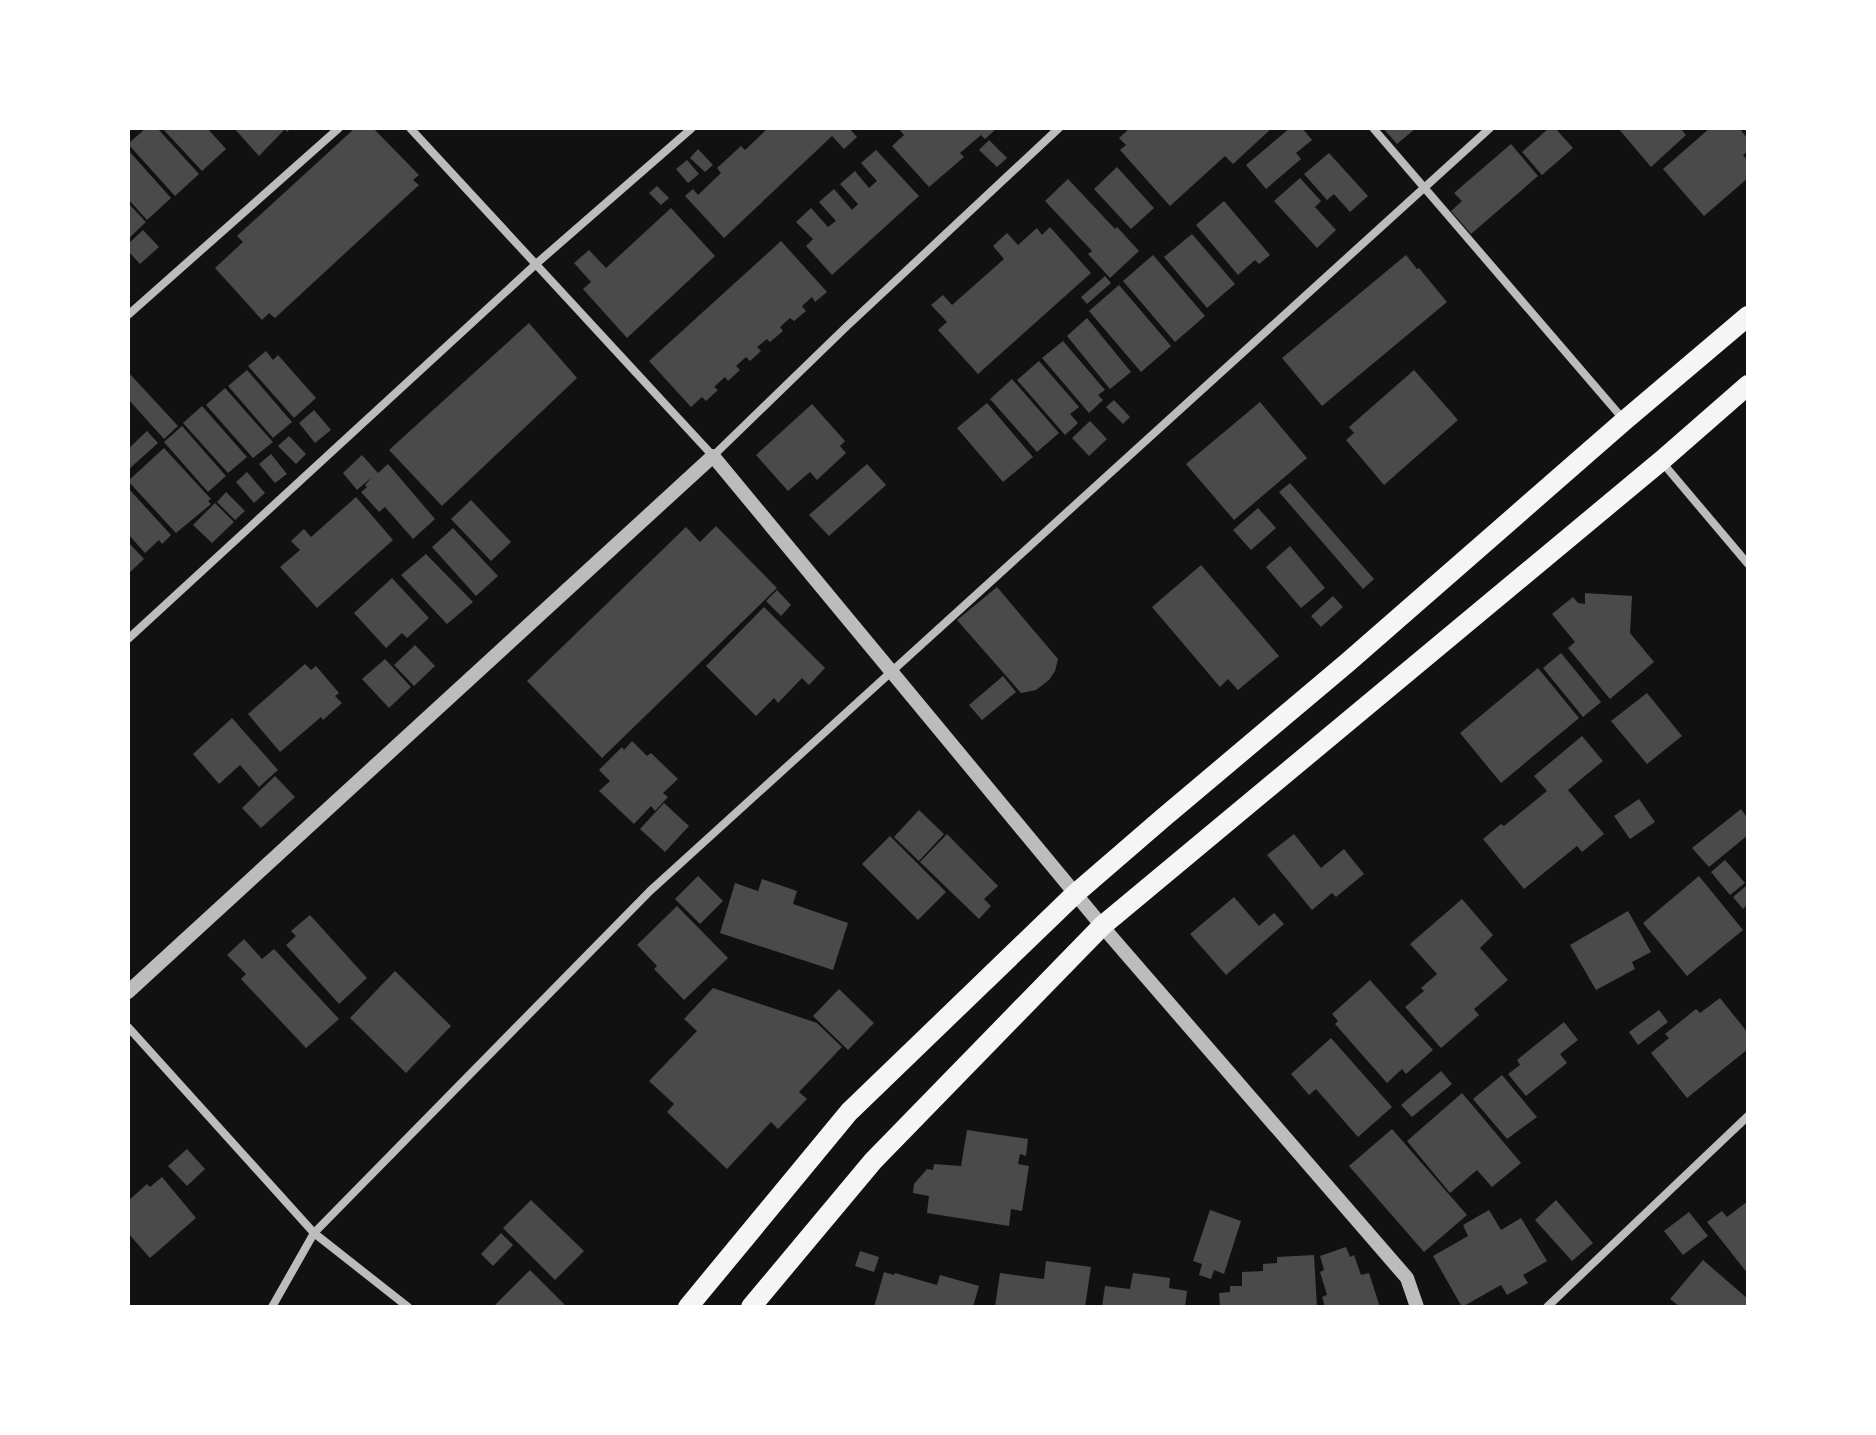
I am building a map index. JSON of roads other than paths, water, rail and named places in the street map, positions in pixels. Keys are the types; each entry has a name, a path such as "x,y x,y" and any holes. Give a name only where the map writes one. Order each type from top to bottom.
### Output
{"main road":[{"path":"688,1307 849,1112 1075,894 1748,316"},
{"path":"751,1307 873,1161 1102,926 1661,461 1748,385"}],"street":[{"path":"128,315 339,128"},
{"path":"410,128 713,456 1102,926 1407,1278 1417,1307"},
{"path":"128,639 536,264 692,128"},
{"path":"128,992 713,456 1059,128"},
{"path":"1373,128 1624,421"},
{"path":"272,1307 314,1233 650,891 1490,128"},
{"path":"1661,461 1748,564"},
{"path":"128,1027 314,1233 408,1307"},
{"path":"1547,1307 1748,1116"}]}
